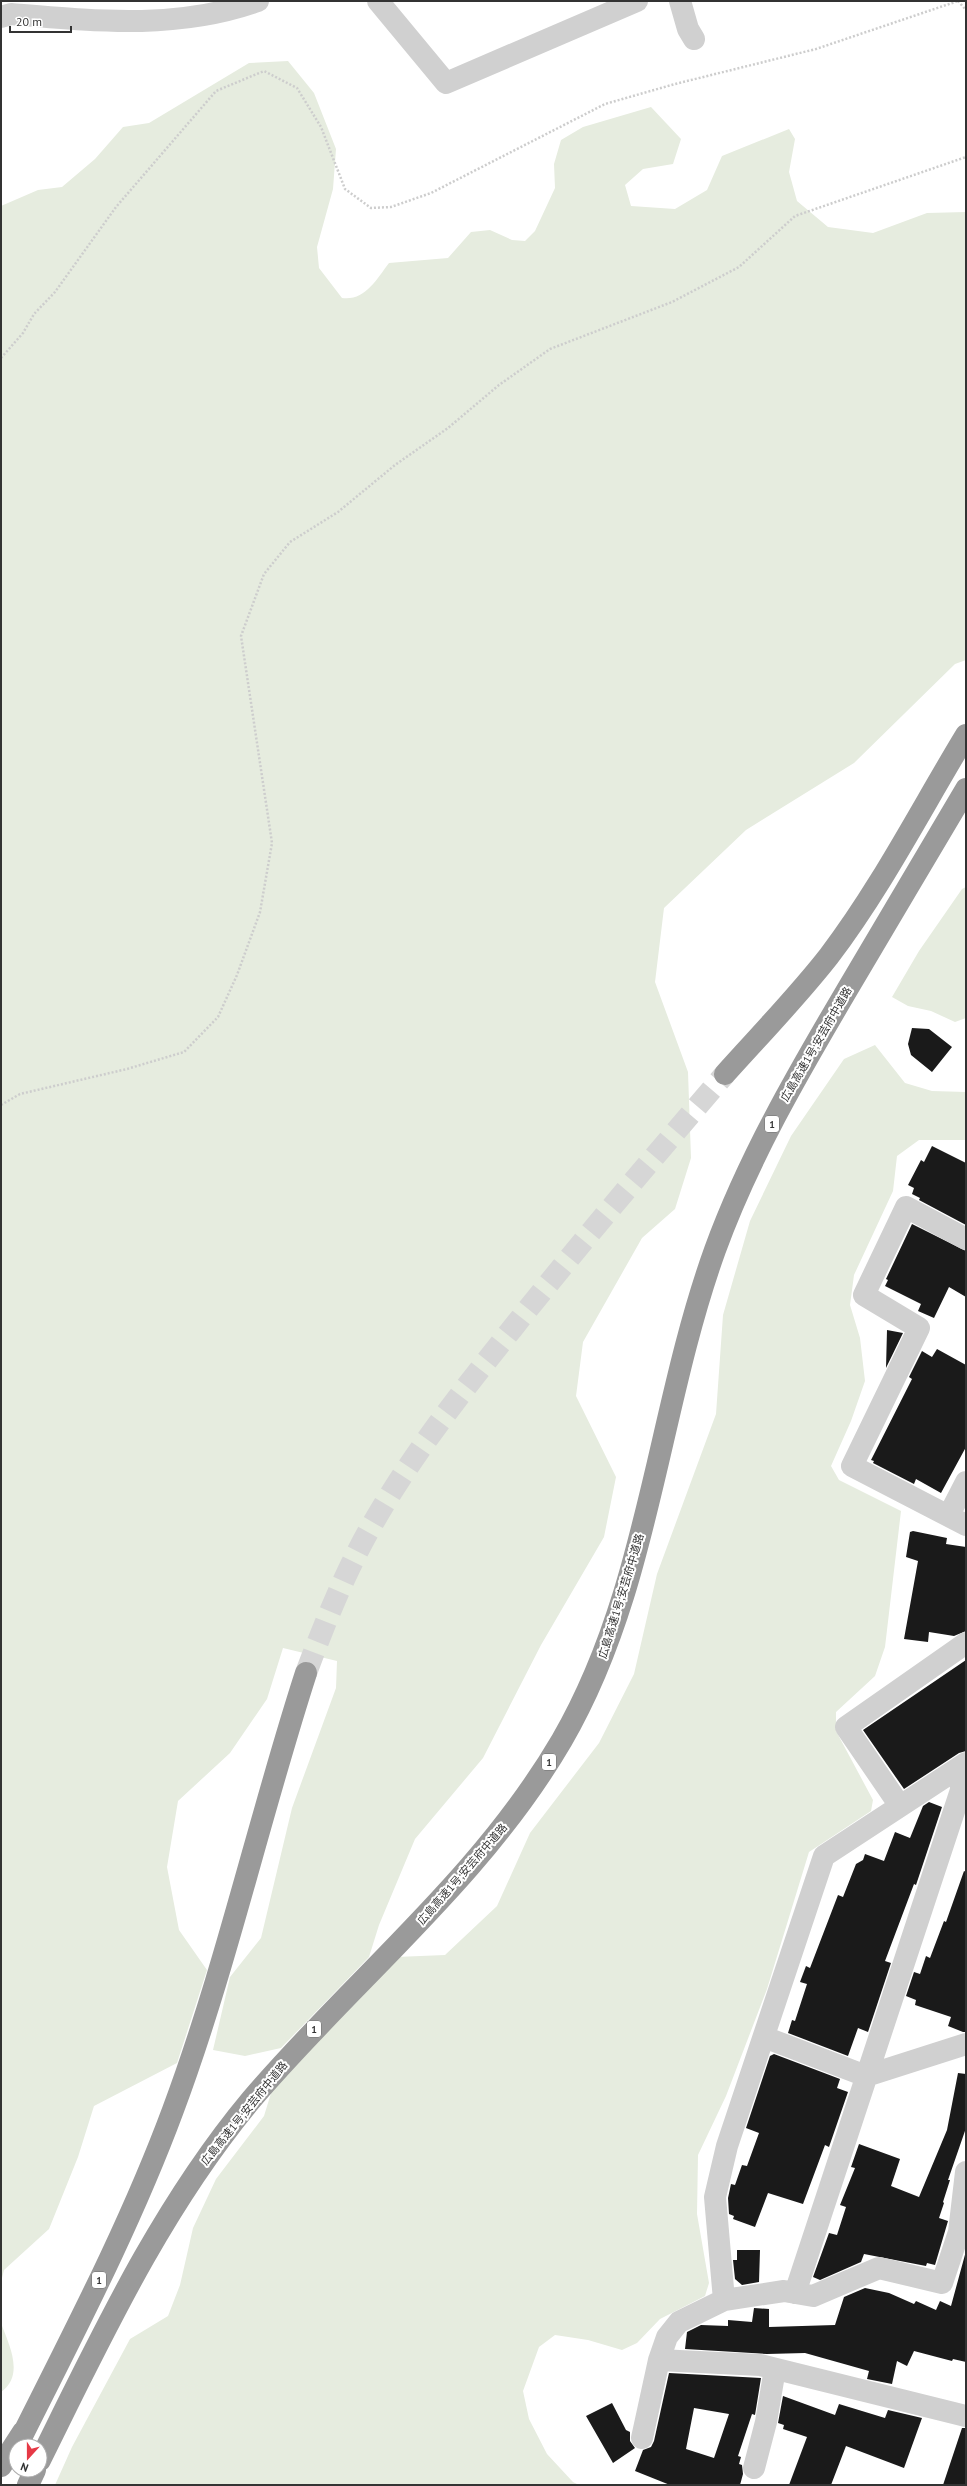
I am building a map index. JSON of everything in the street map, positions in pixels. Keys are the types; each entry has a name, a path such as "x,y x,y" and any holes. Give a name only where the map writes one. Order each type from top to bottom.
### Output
{"highway":[{"path":"725,1074 797,995 857,916 882,878 966,735"},
{"name":"広島高速1号;安芸府中道路","path":"48,2445 142,2259 186,2189 221,2139 311,2032 415,1927 485,1851 514,1814 564,1738 602,1658 632,1567 652,1492 700,1295 734,1202 760,1148 820,1036 966,789"},
{"name":"1","path":"21,2438 117,2243 147,2176 173,2110 222,1962 282,1745 306,1673"},
{"path":"1,2466 28,2424"},
{"name":"1","path":"1,2479 8,2465"}],"street":[{"path":"1,17 11,14 114,22 167,20 235,10 258,1"},
{"path":"378,1 446,83 637,1"},
{"path":"680,1 688,29 694,39"},
{"path":"966,1239 906,1208 864,1295 919,1328 852,1466 957,1520 966,1482"},
{"path":"900,1806 846,1727 966,1643"},
{"path":"724,2300 715,2197 727,2146 824,1856 963,1765"},
{"path":"795,2293 962,1790 963,1765"},
{"path":"764,2037 866,2076 966,2044"},
{"path":"642,2438 659,2360 667,2337 679,2322 724,2300 784,2291 813,2296 879,2268 942,2283 959,2232 966,2172"},
{"path":"659,2360 760,2365 966,2416"},
{"path":"754,2468 766,2422 775,2369"}],"path":[{"path":"1,358 23,333 34,314 43,308 116,207 216,91 264,71 297,88 321,127 345,189 371,208 391,207 431,193 605,104 675,84 816,49 958,1 966,10"},
{"path":"1,1105 20,1094 127,1070 184,1052 218,1017 238,975 260,912 272,843 241,636 264,574 290,542 338,512 395,465 448,428 499,385 550,349 672,302 739,267 795,216 966,157"}],"shaded area":[{"path":"288,61 314,93 336,149 333,189 317,247 319,268 342,298 350,298 364,293 389,263 448,258 471,232 490,230 512,240 525,241 535,231 555,188 554,164 561,140 583,127 651,107 681,139 673,164 643,169 625,185 631,206 675,209 707,190 722,156 789,129 795,139 789,172 797,201 828,227 873,233 927,213 966,212 966,660 955,664 854,763 746,830 664,908 655,982 688,1072 691,1158 675,1209 642,1238 583,1342 576,1396 616,1477 604,1537 541,1645 483,1758 415,1839 379,1925 369,1957 281,2048 245,2056 213,2050 230,1977 261,1938 292,1808 336,1688 337,1661 283,1648 267,1699 230,1753 178,1801 167,1867 179,1930 207,1970 177,2063 94,2106 78,2157 49,2229 4,2270 1,2282 1,206 38,190 62,187 95,159 123,127 149,123 249,63"},
{"path":"966,887 966,1018 955,1022 931,1011 908,1006 892,997 919,951 962,889"},
{"path":"875,1045 905,1083 932,1091 966,1092 966,1140 919,1140 897,1156 893,1191 854,1275 850,1305 860,1338 865,1381 851,1421 831,1466 839,1480 901,1511 885,1647 875,1676 836,1712 836,1731 873,1800 871,1811 809,1852 767,1989 726,2096 698,2155 697,2214 709,2283 705,2296 660,2319 637,2343 622,2350 588,2340 555,2335 539,2347 523,2391 529,2419 547,2454 573,2482 579,2485 55,2485 72,2447 130,2339 168,2316 180,2285 193,2228 216,2179 264,2116 272,2090 396,1957 445,1955 497,1906 530,1833 599,1743 634,1674 657,1574 716,1414 723,1315 750,1221 791,1136 844,1059"},
{"path":"1,2323 11,2350 14,2368 8,2385 1,2392"}],"building":[{"path":"912,1028 929,1029 952,1047 932,1072 911,1055 908,1044"},
{"path":"932,1146 966,1163 966,1225 919,1200 920,1198 912,1194 914,1188 908,1185 921,1160 924,1162"},
{"path":"912,1224 966,1251 966,1297 949,1287 934,1318 918,1311 921,1304 885,1286 888,1280 886,1279"},
{"path":"887,1330 903,1333 886,1368"},
{"path":"937,1349 966,1365 966,1447 941,1493 916,1479 914,1484 873,1463 874,1461 871,1460 912,1379 909,1377 922,1351 932,1357"},
{"path":"913,1531 947,1538 946,1544 966,1547 966,1631 954,1636 929,1632 928,1642 904,1639 918,1561 906,1557 910,1532"},
{"path":"966,1660 966,1751 959,1753 904,1789 863,1730"},
{"path":"929,1802 942,1807 916,1885 914,1884 885,1961 891,1963 868,2032 858,2028 848,2056 788,2033 792,2020 795,2021 807,1984 800,1982 806,1966 810,1968 838,1895 843,1897 856,1864 863,1860 865,1854 884,1861 895,1832 910,1838 923,1806"},
{"path":"964,1871 966,1872 966,2032 948,2026 951,2017 915,2005 916,2000 906,1996 914,1972 920,1974 926,1956 930,1958 944,1921 946,1922"},
{"path":"774,2054 840,2079 837,2088 848,2092 829,2147 825,2145 803,2204 768,2193 755,2227 733,2219 734,2216 729,2214 728,2198 731,2184 735,2185 742,2165 747,2166 759,2133 746,2128 770,2056"},
{"path":"958,2073 966,2074 966,2128 948,2180 950,2180 939,2218 948,2221 935,2265 927,2263 926,2266 864,2254 861,2262 820,2280 813,2277 829,2233 837,2235 846,2207 840,2205 855,2168 851,2167 859,2144 900,2159 891,2186 919,2197 947,2130"},
{"path":"737,2250 760,2250 759,2282 742,2285 735,2279 733,2260 737,2260"},
{"path":"966,2251 966,2362 953,2359 952,2361 914,2351 907,2366 897,2361 892,2384 867,2379 869,2371 805,2353 767,2354 685,2349 687,2332 701,2325 728,2326 728,2320 752,2322 754,2308 769,2309 769,2327 835,2325 844,2297 865,2288 889,2293 914,2304 916,2301 936,2310 940,2301 951,2306"},
{"path":"669,2373 761,2378 755,2415 752,2414 738,2456 741,2457 739,2464 742,2465 743,2474 740,2485 670,2485 635,2471 643,2450 651,2447 654,2441","holes":["694,2408 729,2414 714,2458 686,2449"]},
{"path":"783,2396 835,2415 839,2404 885,2418 888,2410 922,2418 904,2468 846,2446 831,2485 789,2485 807,2437 783,2429 784,2425 778,2423"},
{"path":"612,2403 626,2430 630,2432 630,2441 635,2448 613,2463 586,2416"},
{"path":"962,2428 966,2428 966,2485 943,2485"}],"tunnel":[{"path":"306,1673 329,1614 365,1537 391,1493 423,1445 440,1421 538,1297 617,1200 725,1074"}]}
